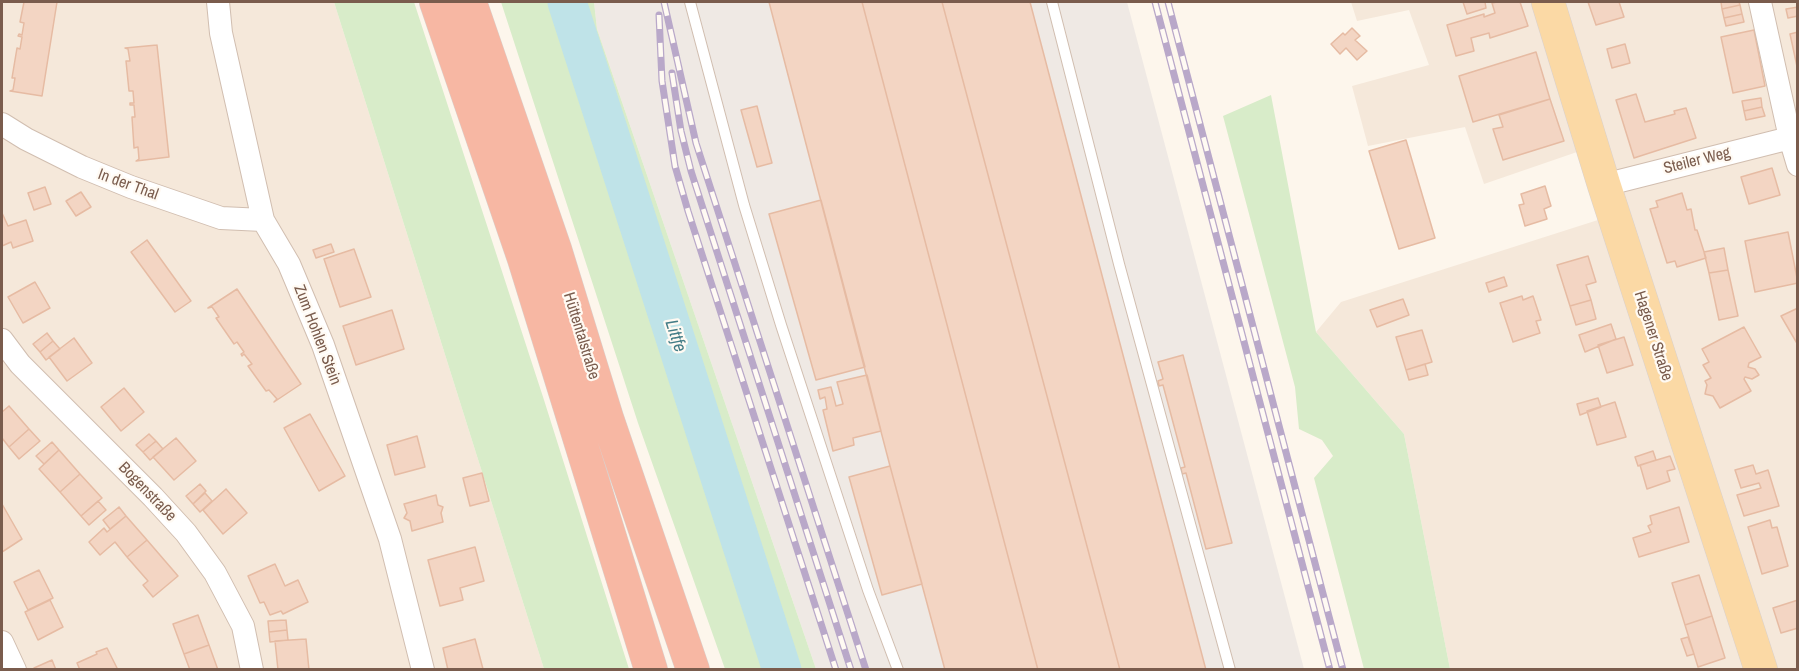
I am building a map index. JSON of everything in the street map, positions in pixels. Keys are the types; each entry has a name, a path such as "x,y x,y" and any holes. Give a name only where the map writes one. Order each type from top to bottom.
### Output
{"highway":[{"name":"Hüttentalstraße","path":"436,2 524,259 651,669"},
{"name":"Hüttentalstraße","path":"470,2 555,249 607,418 693,669"}],"main road":[{"name":"Hagener Straße","path":"1548,2 1604,185 1761,669"}],"street":[{"name":"Zum Hohlen Stein","path":"218,2 221,33 263,220 288,264 323,345 338,387 390,539 423,669"},
{"path":"1760,2 1797,165"},
{"name":"In der Thal","path":"2,124 26,139 82,167 131,187 221,218 263,220"},
{"name":"Steiler Weg","path":"1604,185 1790,138"},
{"name":"Bogenstraße","path":"2,340 20,364 186,533 215,573 243,626 252,669"},
{"path":"2,642 15,669"}],"lane":[{"path":"690,2 744,205 781,325 868,590 898,669"},
{"path":"1052,2 1119,264 1230,669"}],"shaded area":[{"path":"2,2 334,2 544,669 2,669"},
{"path":"594,2 1127,2 1304,669 816,669 597,29"},
{"path":"1351,2 1797,2 1797,669 1450,669 1404,434 1316,332 1341,302 1598,220 1577,152 1484,184 1465,127 1368,146 1352,86 1429,65 1409,10 1357,21"}],"green space":[{"path":"334,2 414,2 629,669 544,669"},
{"path":"501,2 594,2 597,29 816,669 725,669 638,423"},
{"path":"1271,95 1316,332 1404,434 1450,669 1364,669 1314,478 1333,456 1322,440 1299,429 1295,387 1223,116"}],"building":[{"path":"24,2 57,2 42,96 10,91 13,90 15,78 12,78 17,48 20,49 22,37 18,36 22,35 24,23 20,22"},
{"path":"769,2 862,2 1038,670 945,670"},
{"path":"862,2 942,2 1120,670 1038,670"},
{"path":"942,2 1030,2 1206,670 1120,670"},
{"path":"1463,2 1485,2 1486,8 1467,14"},
{"path":"1520,2 1528,26 1490,38 1489,33 1471,38 1474,51 1456,56 1447,25 1495,13 1492,3"},
{"path":"1588,2 1619,2 1624,17 1596,25"},
{"path":"1721,2 1739,2 1740,5 1722,9"},
{"path":"1740,5 1742,14 1724,18 1722,9"},
{"path":"1798,7 1798,16 1788,18 1786,9"},
{"path":"1742,14 1744,22 1726,26 1724,18"},
{"path":"1352,28 1360,36 1355,40 1367,51 1357,60 1346,48 1340,54 1331,44"},
{"path":"1754,30 1765,86 1733,93 1721,37"},
{"path":"1798,32 1798,71 1790,34"},
{"path":"1625,44 1630,63 1612,68 1607,49"},
{"path":"157,45 169,157 136,161 139,159 138,147 134,148 132,117 135,117 134,105 130,105 134,103 133,91 129,91 126,61 130,61 128,49 125,48"},
{"path":"1536,52 1550,99 1473,122 1459,76"},
{"path":"1636,94 1645,122 1675,114 1674,111 1686,108 1696,138 1634,158 1616,100"},
{"path":"1761,98 1762,107 1744,111 1742,101"},
{"path":"1550,99 1564,141 1503,160 1493,129 1503,127 1499,115"},
{"path":"757,106 772,163 757,167 741,110"},
{"path":"1762,107 1765,116 1746,120 1744,111"},
{"path":"1406,140 1435,238 1399,249 1369,151"},
{"path":"1772,168 1780,195 1749,204 1741,177"},
{"path":"1545,186 1551,206 1544,209 1547,219 1525,226 1519,205 1524,204 1521,194"},
{"path":"45,187 51,204 34,210 28,193"},
{"path":"81,192 91,207 76,216 66,201"},
{"path":"1682,193 1687,210 1691,209 1695,230 1697,230 1706,258 1677,267 1675,261 1667,263 1650,209 1658,207 1656,201"},
{"path":"821,200 865,367 816,380 769,214"},
{"path":"2,213 8,226 26,220 33,241 13,248 11,242 2,246"},
{"path":"1788,232 1798,283 1755,292 1745,241"},
{"path":"147,240 191,301 175,312 131,252"},
{"path":"331,244 334,252 316,258 313,250"},
{"path":"1724,248 1728,270 1709,273 1704,252"},
{"path":"354,249 371,297 340,307 324,259"},
{"path":"1588,256 1596,282 1586,285 1591,300 1570,306 1557,265"},
{"path":"1728,270 1738,316 1719,320 1709,273"},
{"path":"1504,277 1507,286 1489,292 1486,283"},
{"path":"35,282 50,308 23,323 8,297"},
{"path":"237,289 301,384 274,402 277,399 269,390 266,391 248,366 252,364 244,354 242,356 244,352 237,342 234,344 216,318 219,317 212,307 208,308"},
{"path":"1522,296 1523,300 1533,296 1541,320 1536,321 1540,333 1513,342 1500,303"},
{"path":"1403,299 1409,315 1377,327 1370,310"},
{"path":"1591,300 1596,319 1576,325 1570,306"},
{"path":"1798,308 1798,345 1781,316"},
{"path":"392,310 404,349 356,365 343,326"},
{"path":"1611,324 1616,339 1585,352 1579,335"},
{"path":"1744,327 1761,357 1749,363 1748,367 1755,369 1759,375 1752,379 1745,377 1751,391 1720,408 1713,396 1705,394 1707,385 1705,381 1711,378 1703,365 1709,362 1702,349"},
{"path":"1422,330 1432,362 1406,370 1396,337"},
{"path":"47,333 53,341 40,352 33,344"},
{"path":"1624,337 1633,365 1607,373 1598,345"},
{"path":"74,338 92,363 67,381 49,357"},
{"path":"53,341 60,349 46,360 40,352"},
{"path":"1183,355 1232,543 1206,549 1186,473 1182,474 1181,468 1185,467 1163,385 1159,386 1158,381 1163,379 1158,362"},
{"path":"1425,364 1428,375 1409,380 1406,370"},
{"path":"867,375 881,431 853,438 854,445 833,451 823,410 827,409 825,397 820,399 818,390 831,387 836,406 843,404 837,382"},
{"path":"124,388 144,412 121,431 101,407"},
{"path":"1598,398 1601,407 1580,415 1577,404"},
{"path":"1615,402 1626,437 1597,445 1587,411"},
{"path":"9,406 29,429 9,447 2,438 2,412"},
{"path":"310,414 345,476 319,491 284,428"},
{"path":"29,429 40,441 19,459 9,447"},
{"path":"149,434 156,441 143,452 136,445"},
{"path":"417,436 425,467 395,475 387,445"},
{"path":"176,438 196,461 174,480 153,457"},
{"path":"156,441 163,449 150,460 143,452"},
{"path":"52,442 59,450 44,464 36,456"},
{"path":"59,450 80,474 60,492 39,469"},
{"path":"1653,451 1656,460 1638,466 1635,457"},
{"path":"1670,456 1675,469 1667,471 1670,481 1647,489 1640,465"},
{"path":"1753,465 1756,474 1768,470 1779,506 1744,516 1737,495 1761,488 1759,483 1741,488 1735,470"},
{"path":"890,466 922,584 882,595 849,477"},
{"path":"482,473 489,501 470,506 463,478"},
{"path":"80,474 102,498 81,516 60,492"},
{"path":"200,484 206,491 193,504 186,496"},
{"path":"226,489 247,513 223,534 203,510"},
{"path":"205,493 212,501 200,512 193,504"},
{"path":"436,495 438,505 443,507 441,513 443,522 412,531 410,521 404,518 407,513 404,504"},
{"path":"98,501 106,510 89,525 81,516"},
{"path":"2,504 22,539 2,552"},
{"path":"119,507 126,516 110,529 103,520"},
{"path":"1679,507 1689,542 1639,557 1633,538 1651,532 1648,526 1652,524 1650,516"},
{"path":"126,516 147,540 127,557 115,542 100,555 89,542 104,528 107,532"},
{"path":"1770,520 1772,528 1777,527 1788,566 1762,574 1748,527"},
{"path":"147,540 178,576 153,597 143,585 148,581 127,557"},
{"path":"475,547 484,581 460,588 463,600 440,606 428,560"},
{"path":"275,564 285,586 298,580 308,602 283,614 281,611 270,615 264,602 260,603 248,576"},
{"path":"39,570 53,598 28,610 14,582"},
{"path":"1699,575 1712,616 1685,625 1672,583"},
{"path":"50,600 63,627 38,640 25,612"},
{"path":"1798,600 1798,628 1781,633 1773,608"},
{"path":"198,615 209,645 184,654 173,624"},
{"path":"1712,616 1725,658 1698,667 1685,625"},
{"path":"286,620 287,630 269,632 268,621"},
{"path":"287,630 288,640 270,642 269,632"},
{"path":"1688,637 1694,654 1687,656 1681,639"},
{"path":"306,639 309,670 278,670 275,641"},
{"path":"475,639 483,669 448,670 443,648"},
{"path":"209,645 218,670 190,670 184,654"},
{"path":"107,648 118,670 80,670 77,663"},
{"path":"52,660 56,670 34,670 34,668"}],"waterway":[{"name":"Littfe","path":"567,2 782,670"}],"railway":[{"path":"664,2 696,143 866,670"},
{"path":"1155,2 1330,670"},
{"path":"1168,2 1343,670"},
{"path":"659,15 662,81 675,166 836,670"},
{"path":"672,73 681,131 691,171 851,670"}]}
